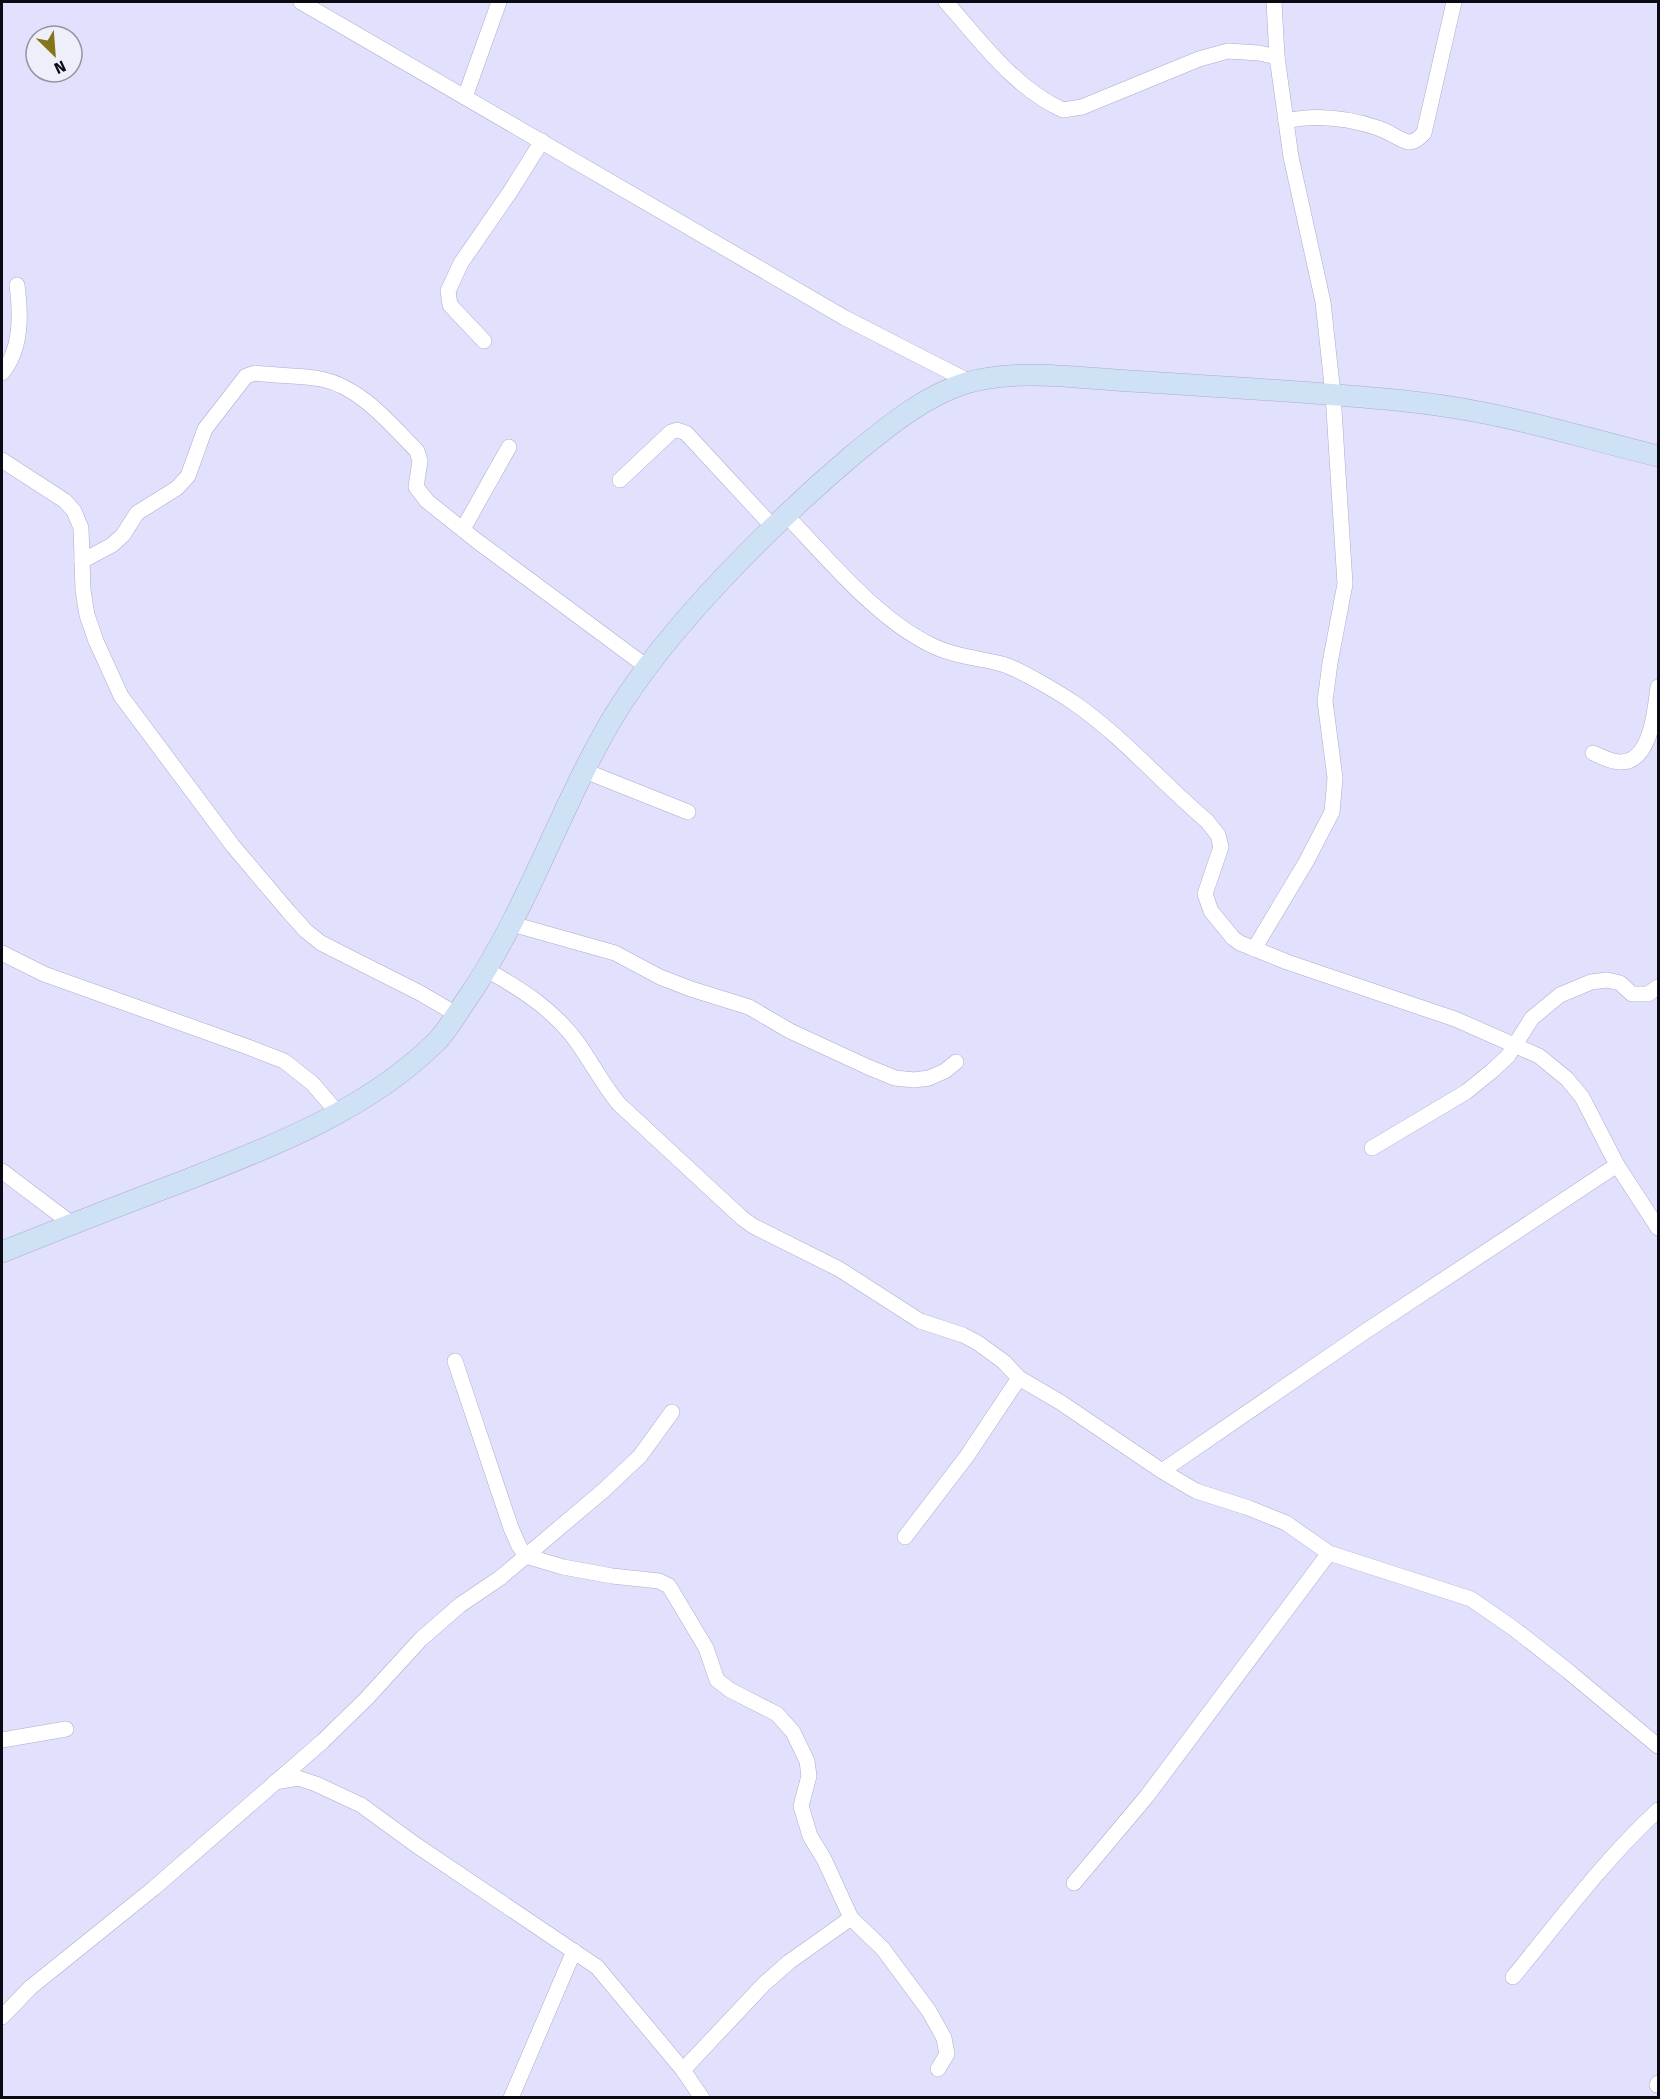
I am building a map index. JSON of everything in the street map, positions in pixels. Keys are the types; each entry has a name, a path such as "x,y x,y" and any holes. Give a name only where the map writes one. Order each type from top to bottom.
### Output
{"street":[{"path":"301,2 845,318 970,382"},
{"path":"465,97 499,2"},
{"path":"946,2 990,54 1047,101 1063,110 1082,107 1209,56 1228,51 1243,51 1277,57"},
{"path":"1254,949 1306,862 1332,812 1335,778 1325,701 1345,584 1333,394 1323,302 1291,157 1277,57 1274,2"},
{"path":"1286,121 1304,117 1337,118 1377,127 1406,142 1420,137 1424,133 1454,2"},
{"path":"484,341 450,304 448,291 461,263 542,141"},
{"path":"2,373 15,351 20,306 17,285"},
{"path":"82,561 112,545 123,535 137,513 177,488 188,476 205,429 246,376 255,373 320,379 351,390 417,451 420,462 416,487 427,501 647,667"},
{"path":"2,1252 287,1138 338,1113 382,1087 438,1040 487,970 512,924 585,771 614,717 647,667 689,614 779,521 833,471 897,421 945,391 970,382 1006,376 1037,376 1203,384 1333,394 1427,403 1482,412 1659,456"},
{"path":"620,480 671,432 686,433 779,521 908,632 932,646 953,654 1004,665 1073,702 1207,821 1218,835 1221,847 1220,856 1205,894 1210,910 1233,938 1254,949 1455,1019 1539,1056 1567,1079 1582,1097 1617,1164 1652,1205 1659,1228"},
{"path":"463,529 508,447"},
{"path":"2,460 65,501 74,511 81,528 83,590 87,615 121,696 240,854 306,931 321,943 420,993 456,1014"},
{"path":"1593,753 1622,762 1636,756 1645,747 1659,687"},
{"path":"585,771 688,812"},
{"path":"512,924 615,953 691,989 749,1007 790,1031 895,1078 914,1080 929,1078 945,1071 956,1062"},
{"path":"2,953 44,974 284,1061 312,1083 338,1113"},
{"path":"487,970 541,1004 576,1041 619,1104 742,1218 764,1232 839,1269 920,1321 963,1335 978,1343 998,1357 1019,1377 1196,1491 1250,1508 1286,1523 1329,1553 1471,1599 1559,1664 1659,1746"},
{"path":"1372,1148 1466,1092 1508,1056 1532,1018 1560,995 1591,982 1607,980 1620,983 1632,994 1648,994 1659,987"},
{"path":"1162,1471 1366,1331 1617,1164"},
{"path":"2,1171 72,1224"},
{"path":"455,1361 511,1528 526,1556 563,1567 612,1576 659,1581 669,1586 706,1648 717,1680 730,1690 777,1714 793,1732 807,1761 809,1776 801,1806 810,1836 824,1859 851,1918 883,1949 929,2011 944,2038 947,2054 938,2069"},
{"path":"905,1537 967,1456 1019,1377"},
{"path":"2,2017 31,1988 154,1888 323,1741 368,1698 429,1632 460,1605 500,1578 604,1490 640,1456 672,1412"},
{"path":"1074,1883 1147,1796 1329,1553"},
{"path":"2,1740 66,1729"},
{"path":"275,1782 298,1778 361,1805 416,1845 597,1967 683,2070 702,2097"},
{"path":"1513,1977 1599,1872 1639,1828 1659,1810"},
{"path":"683,2070 765,1983 789,1962 851,1918"},
{"path":"512,2097 574,1951"}]}
